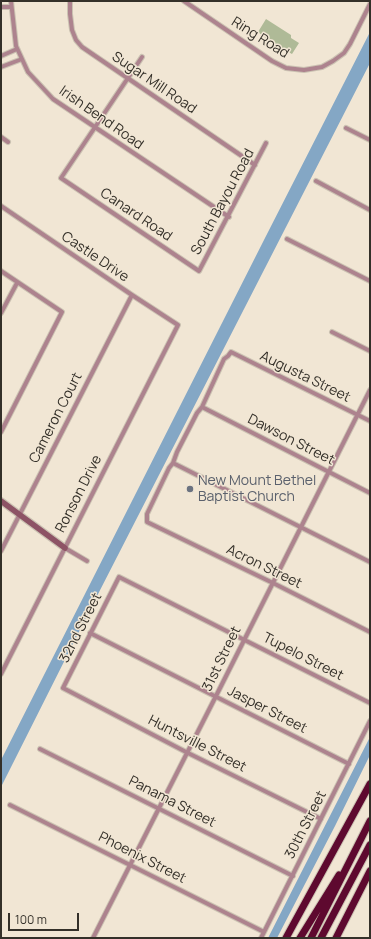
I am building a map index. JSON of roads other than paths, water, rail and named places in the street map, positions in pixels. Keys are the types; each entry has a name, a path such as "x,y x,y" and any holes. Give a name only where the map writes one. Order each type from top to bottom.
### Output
{"highway":[{"path":"286,938 370,784"},
{"path":"311,938 370,821"},
{"path":"321,938 370,845"},
{"path":"300,938 331,886 352,855"},
{"path":"336,938 370,871"},
{"path":"341,938 343,925"}],"street":[{"name":"Irish Bend Road","path":"11,1 17,49 28,72 53,99 229,216"},
{"name":"Sugar Mill Road","path":"70,1 72,30 76,40 82,47 255,166"},
{"name":"Ring Road","path":"184,1 272,61 279,65 293,69 304,70 322,67 344,53 370,4"},
{"path":"1,7 11,7"},
{"path":"1,56 17,49"},
{"path":"95,128 142,57"},
{"path":"1,67 22,59"},
{"name":"Canard Road","path":"95,128 61,178 199,271"},
{"path":"346,128 370,140"},
{"path":"1,137 8,142"},
{"name":"South Bayou Road","path":"199,271 266,143"},
{"path":"316,181 370,210"},
{"name":"Castle Drive","path":"1,206 178,326"},
{"path":"287,239 370,281"},
{"path":"1,271 62,312 1,432"},
{"path":"1,313 17,283"},
{"name":"Cameron Court","path":"1,551 132,296"},
{"name":"Ronson Drive","path":"1,674 178,326"},
{"path":"332,332 370,351"},
{"name":"Augusta Street","path":"202,407 224,359 231,352 370,421"},
{"name":"31st Street","path":"93,938 188,753 370,390"},
{"path":"202,407 197,413 173,463 370,562"},
{"name":"Dawson Street","path":"202,407 370,493"},
{"name":"Acron Street","path":"173,463 169,468 147,514 147,522 370,632"},
{"path":"1,501 65,548 87,561"},
{"name":"32nd Street","path":"63,688 118,577"},
{"name":"Tupelo Street","path":"118,577 370,703"},
{"name":"Jasper Street","path":"90,632 349,764"},
{"name":"Huntsville Street","path":"63,688 188,753 321,819"},
{"name":"30th Street","path":"261,938 370,722"},
{"name":"Panama Street","path":"40,749 293,876"},
{"name":"Phoenix Street","path":"10,805 264,932"}],"water":[{"path":"370,32 370,63 1,787 1,760"},
{"path":"370,737 370,755 335,826 277,938 268,938"}],"place":[{"name":"New Mount Bethel Baptist Church","path":"190,489"}]}
